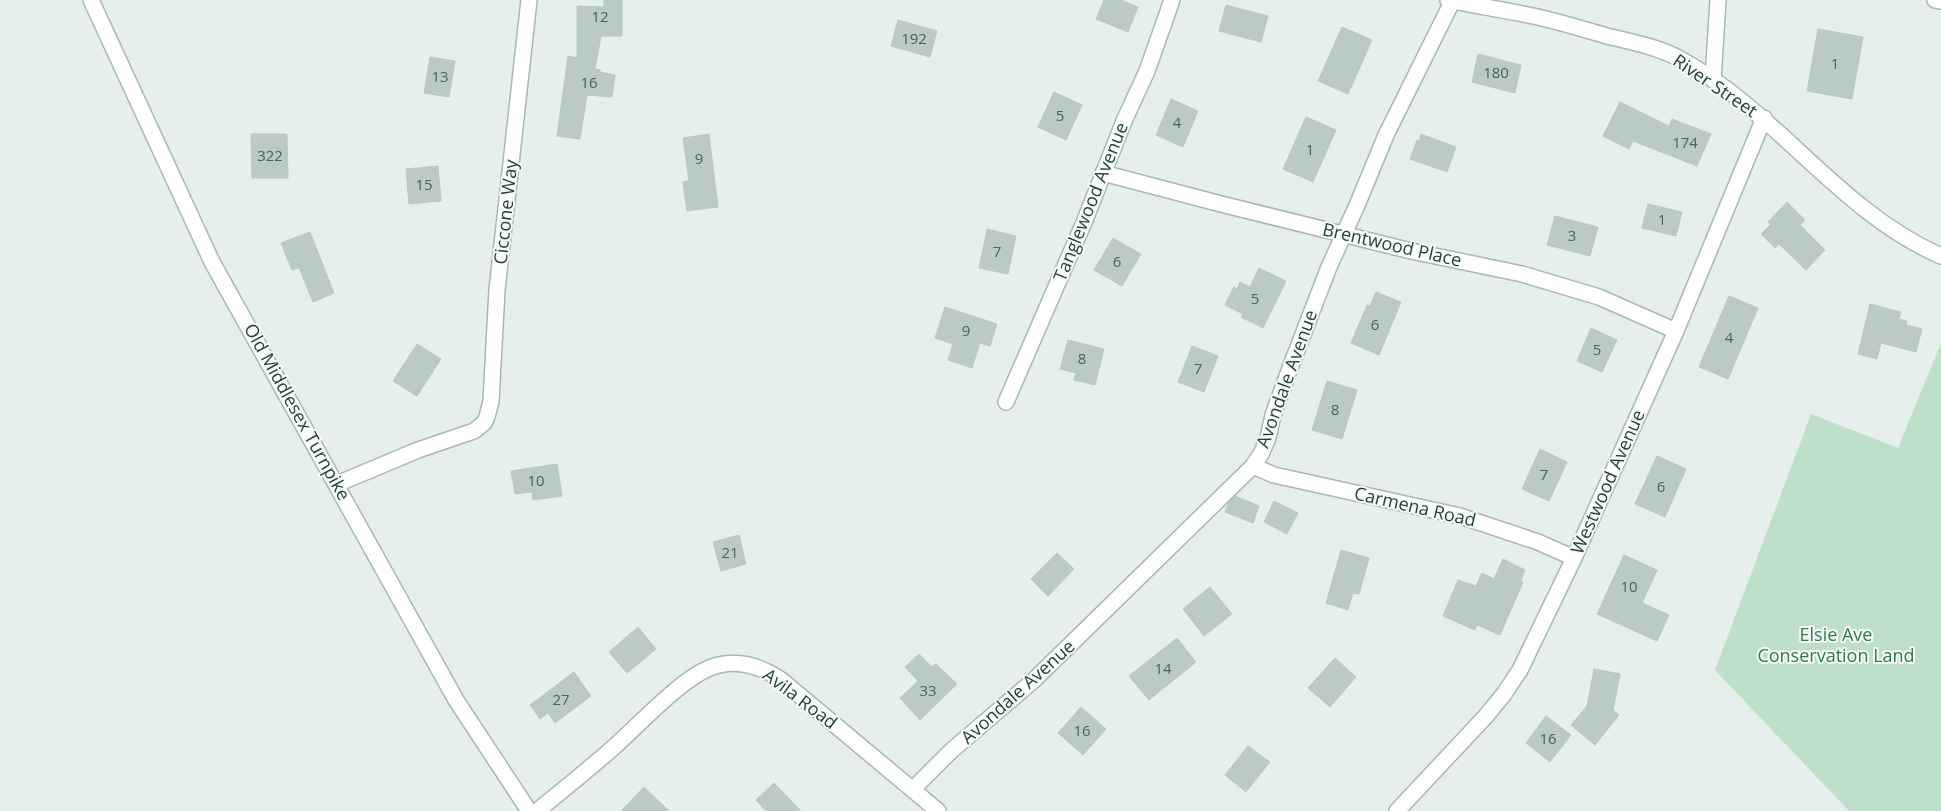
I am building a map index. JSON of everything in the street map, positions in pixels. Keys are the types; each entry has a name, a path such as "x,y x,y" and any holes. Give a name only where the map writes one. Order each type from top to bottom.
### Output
{"street":[{"name":"Old Middlesex Turnpike","path":"91,0 212,262 456,700 529,811"},
{"name":"Ciccone Way","path":"337,484 418,450 474,431 484,423 489,413 497,290 529,0"},
{"name":"Tanglewood Avenue","path":"1006,402 1085,220 1124,120 1147,71 1172,0"},
{"name":"River Street","path":"1451,0 1525,14 1647,46 1681,59 1764,118 1833,184 1875,218 1899,235 1941,256"},
{"name":"Avondale Avenue","path":"913,789 951,752 1034,680 1253,466 1268,438 1293,359 1318,292 1386,135 1451,0"},
{"path":"1713,80 1718,0"},
{"path":"1935,0 1941,1"},
{"name":"Westwood Avenue","path":"1397,811 1486,716 1504,694 1528,654 1574,558 1676,332 1764,118"},
{"name":"Brentwood Place","path":"1104,173 1343,235 1522,274 1599,297 1676,332"},
{"name":"Carmena Road","path":"1253,466 1274,475 1460,516 1538,542 1574,558"},
{"name":"Avila Road","path":"537,811 612,749 695,674 716,665 727,663 749,664 770,673 938,811"}],"green space":[{"name":"Elsie Ave Conservation Land","path":"1941,343 1941,811 1849,811 1715,670 1811,414 1898,448"}],"building":[{"path":"604,0 622,0 622,36 601,36 595,69 615,75 612,97 587,95 580,139 557,136 568,56 577,58 577,6 604,7"},
{"path":"1104,0 1120,0 1138,7 1128,32 1096,19"},
{"path":"1226,5 1268,16 1261,42 1219,31"},
{"path":"898,20 937,31 930,57 891,46"},
{"path":"1342,27 1372,40 1348,94 1318,81"},
{"path":"1818,29 1863,37 1852,99 1807,91"},
{"path":"1478,54 1521,65 1515,93 1472,82"},
{"path":"430,57 455,61 449,97 424,93"},
{"path":"1054,92 1082,105 1066,140 1038,127"},
{"path":"1171,99 1198,111 1183,147 1156,135"},
{"path":"1620,102 1669,126 1672,119 1711,134 1697,166 1633,141 1629,149 1603,136"},
{"path":"1306,117 1336,130 1313,182 1283,169"},
{"path":"251,134 287,134 288,178 252,178"},
{"path":"709,134 718,207 687,211 683,182 689,181 683,138"},
{"path":"1421,134 1456,147 1447,172 1410,159"},
{"path":"438,166 441,201 409,204 406,169"},
{"path":"1787,202 1805,220 1800,225 1825,250 1806,270 1779,244 1775,248 1761,234 1771,224 1768,222"},
{"path":"1648,204 1682,212 1676,236 1642,228"},
{"path":"1555,216 1598,227 1590,256 1547,245"},
{"path":"987,229 1016,236 1008,274 979,268"},
{"path":"310,232 334,293 313,302 299,268 292,270 281,243"},
{"path":"1113,238 1141,254 1122,286 1094,270"},
{"path":"1259,268 1286,281 1263,328 1241,317 1243,314 1225,305 1234,287 1237,289 1240,282 1250,287"},
{"path":"1376,292 1401,302 1379,355 1351,343 1367,305 1370,306"},
{"path":"1729,296 1758,308 1728,379 1699,367"},
{"path":"1870,304 1901,312 1899,319 1907,321 1906,325 1922,329 1916,352 1881,343 1877,359 1858,354"},
{"path":"945,307 997,324 990,346 980,343 972,368 948,360 953,344 935,338"},
{"path":"1591,328 1617,340 1602,372 1577,361"},
{"path":"1068,340 1104,349 1095,385 1074,380 1076,373 1060,369"},
{"path":"417,344 441,359 417,396 393,381"},
{"path":"1192,346 1218,356 1204,392 1178,382"},
{"path":"1327,381 1357,390 1342,439 1312,430"},
{"path":"1540,449 1567,462 1549,501 1522,489"},
{"path":"1657,456 1686,469 1665,517 1635,504"},
{"path":"557,464 562,496 533,500 532,492 515,494 511,471"},
{"path":"1235,496 1259,506 1253,523 1225,512 1229,502"},
{"path":"1274,501 1298,513 1287,534 1264,522"},
{"path":"739,535 746,564 721,571 713,542"},
{"path":"1341,550 1369,558 1359,594 1353,593 1348,610 1326,603"},
{"path":"1057,553 1074,569 1048,596 1031,579"},
{"path":"1624,555 1657,570 1642,603 1669,615 1657,641 1597,614"},
{"path":"1503,559 1525,570 1521,580 1523,582 1500,635 1477,625 1475,630 1443,616 1458,580 1476,586 1482,573 1494,579"},
{"path":"1210,587 1232,614 1204,636 1183,609"},
{"path":"638,627 656,649 627,673 609,652"},
{"path":"1177,638 1196,662 1149,700 1129,676"},
{"path":"919,654 932,667 936,664 957,684 920,720 900,698 918,681 905,667"},
{"path":"1335,658 1356,677 1330,707 1308,688"},
{"path":"1594,669 1620,674 1613,710 1619,715 1595,745 1571,725 1587,706"},
{"path":"574,672 591,696 555,723 548,713 540,719 530,705"},
{"path":"1081,707 1106,729 1083,755 1058,733"},
{"path":"1546,716 1571,735 1550,762 1526,743"},
{"path":"1248,746 1270,762 1246,792 1225,775"},
{"path":"774,783 801,811 766,811 756,800"},
{"path":"644,787 669,811 621,811"}]}
